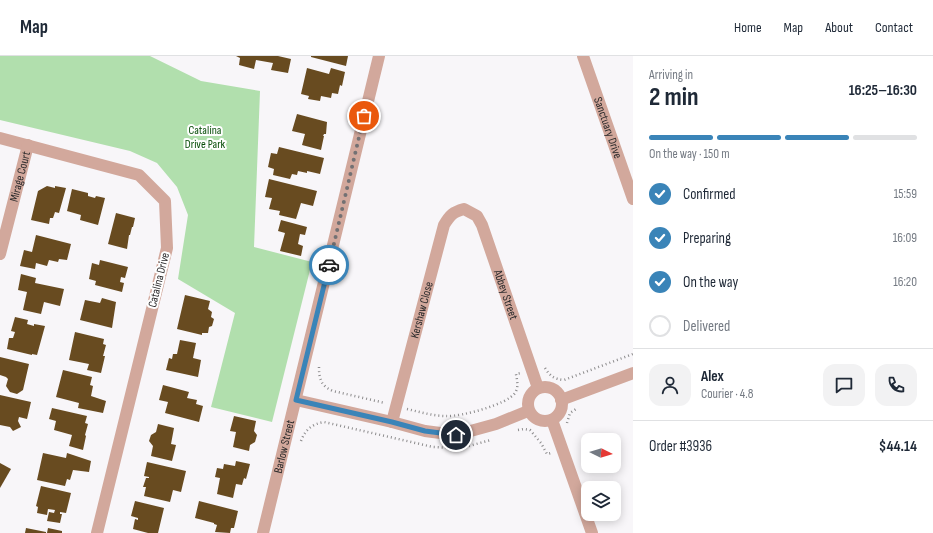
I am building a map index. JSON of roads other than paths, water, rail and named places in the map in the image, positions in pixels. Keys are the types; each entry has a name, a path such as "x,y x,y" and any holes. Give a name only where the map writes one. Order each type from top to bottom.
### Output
{"street":[{"name":"Barlow Street","path":"263,533 379,56"},
{"name":"Sanctuary Drive","path":"583,56 633,199"},
{"name":"Catalina Drive","path":"0,138 139,175 165,201 167,248 97,533"},
{"name":"Mirage Court","path":"0,254 28,145"},
{"name":"Abbey Street","path":"464,208 477,216 482,225 538,388"},
{"name":"Kershaw Close","path":"392,422 444,225 449,216 464,208"},
{"path":"562,400 633,373"},
{"path":"538,388 550,388 559,395 562,400 560,412 557,417 552,420 541,422 535,419 528,411 527,406 530,395 538,388"},
{"path":"296,400 425,431 456,435 496,424 528,411"},
{"path":"552,420 592,533"}],"park label":[{"name":"Catalina Drive Park","path":"205,137"}]}
